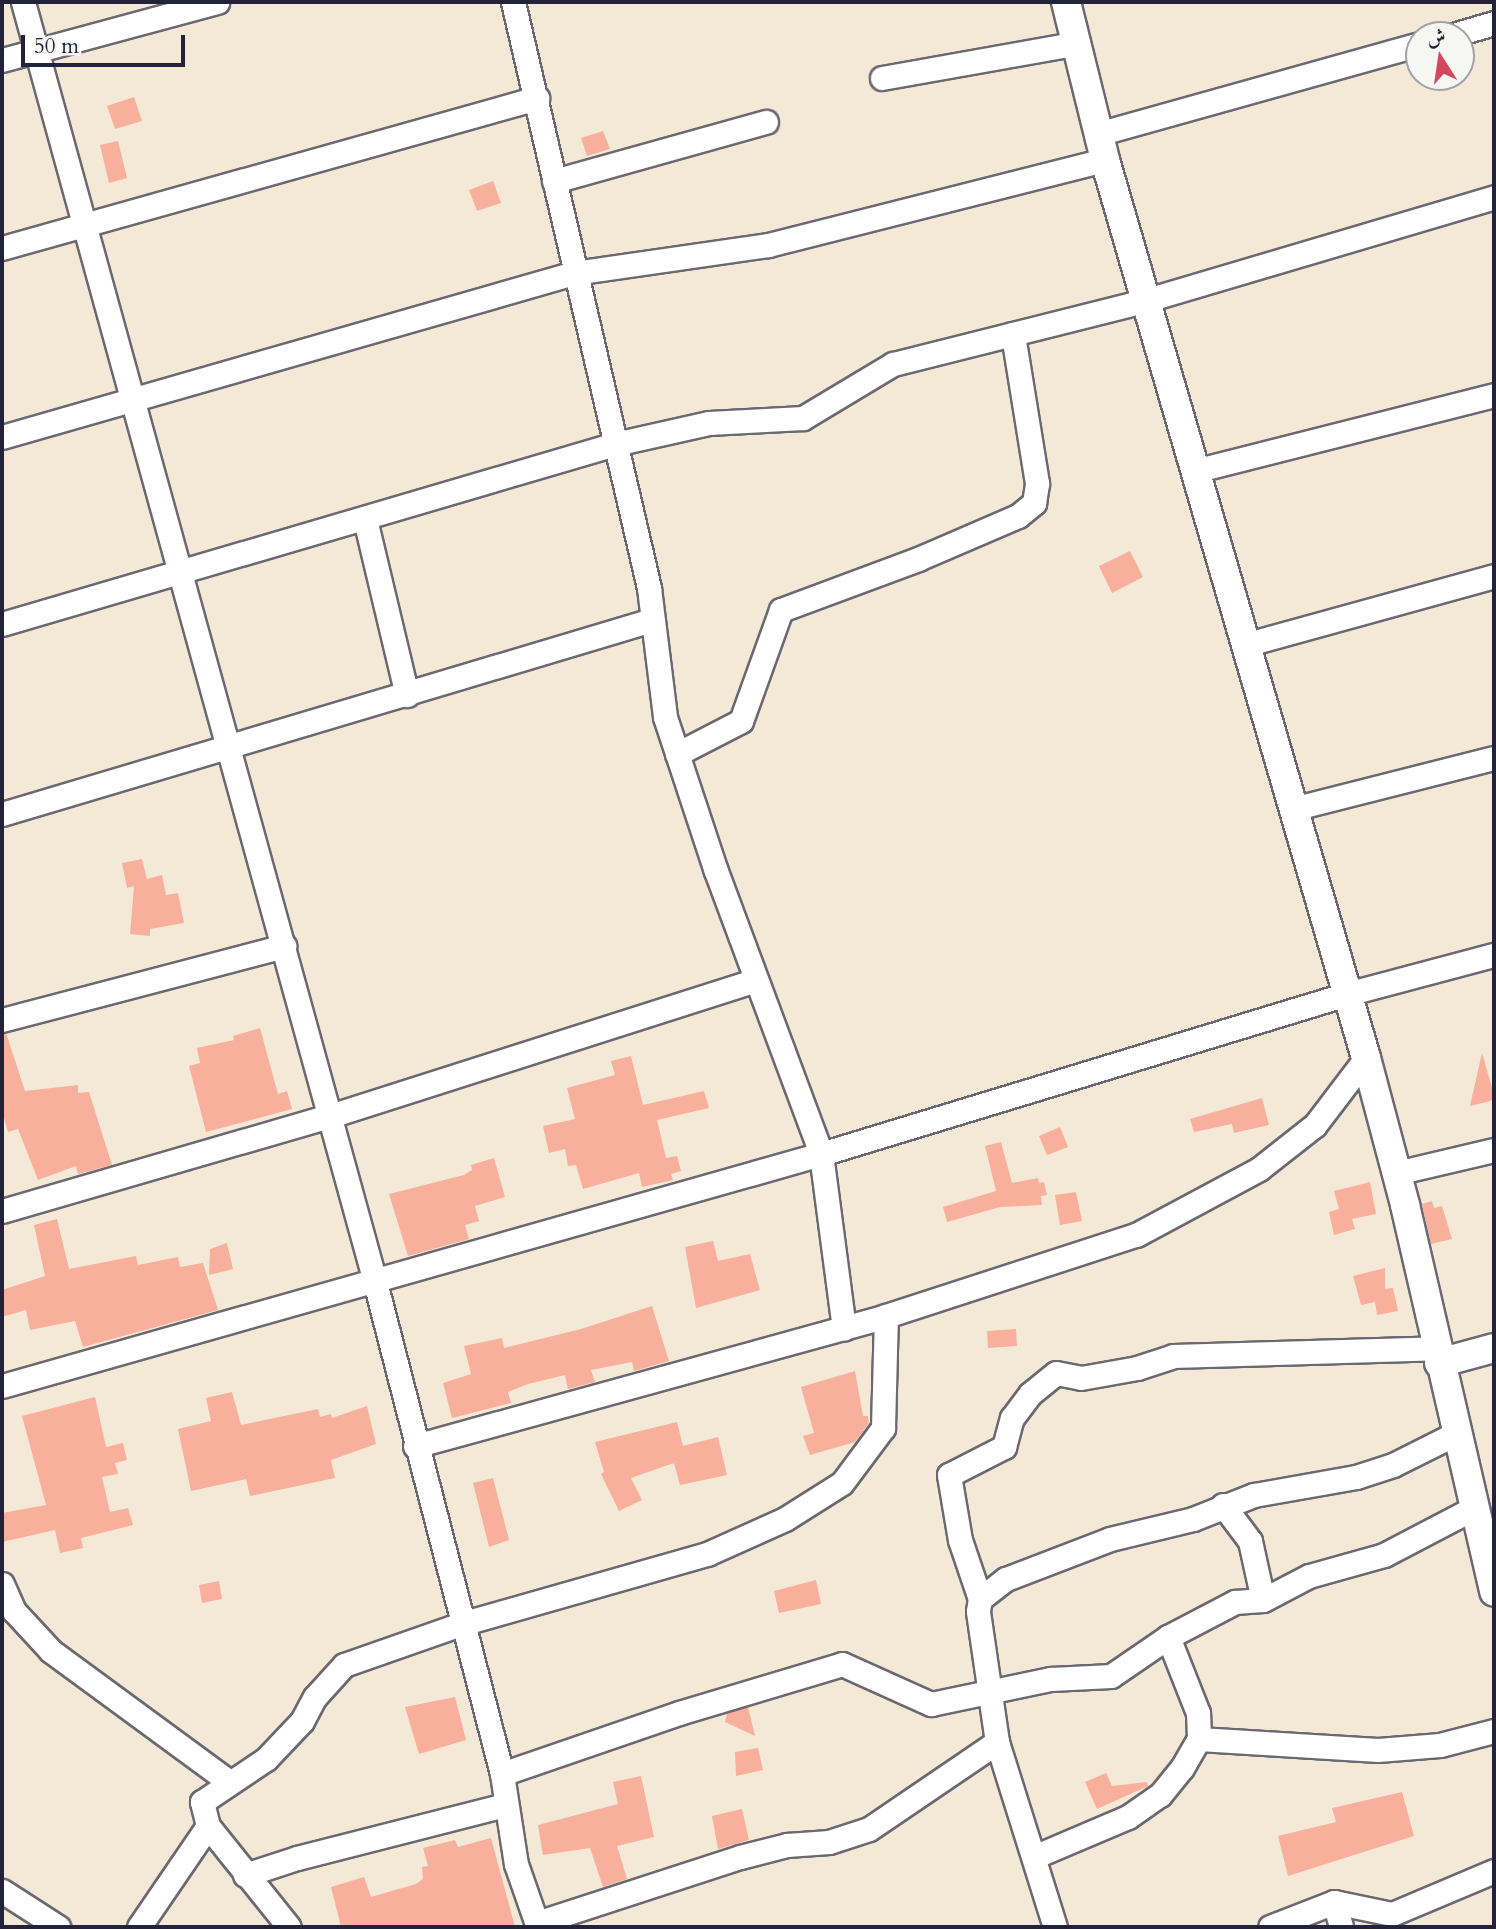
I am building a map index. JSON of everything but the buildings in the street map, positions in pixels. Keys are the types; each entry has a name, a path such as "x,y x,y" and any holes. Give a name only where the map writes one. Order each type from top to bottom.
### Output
{"main road":[{"path":"1066,2 1103,147 1194,471 1366,1058 1396,1173 1494,1592"},
{"path":"1438,1355 1494,1348"}],"street":[{"path":"23,2 374,1278 415,1446 502,1774 516,1864 538,1925 740,1857 780,1847 829,1842 869,1829 997,1742"},
{"path":"2,60 217,2"},
{"path":"513,2 615,444 652,620 657,683 677,754 756,980 821,1154 844,1328"},
{"path":"1475,29 1494,23"},
{"path":"883,78 1078,43"},
{"path":"2,437 574,273 768,245 1103,147 1405,49"},
{"path":"2,248 537,98"},
{"path":"555,181 766,122"},
{"path":"2,624 615,444 709,422 803,418 893,364 1147,300 1494,197"},
{"path":"677,754 741,721 780,610 918,559 1018,516 1034,503 1037,483 1013,334"},
{"path":"1194,471 1494,395"},
{"path":"365,519 407,695"},
{"path":"1244,645 1494,576"},
{"path":"2,814 230,749 652,620"},
{"path":"1292,809 1494,758"},
{"path":"2,1020 284,946"},
{"path":"2,1386 374,1278 821,1154 1347,994 1494,955"},
{"path":"2,1211 330,1116 756,980"},
{"path":"415,1446 886,1317 1136,1235 1210,1199 1259,1169 1315,1125 1366,1058"},
{"path":"1396,1173 1494,1150"},
{"path":"289,1927 208,1826 202,1802 228,1781 266,1759 302,1721 315,1697 344,1665 461,1624 707,1555 785,1518 842,1482 883,1428 886,1317"},
{"path":"1055,1927 1036,1856 997,1742 992,1692 978,1611 980,1599 960,1540 949,1475 1004,1447 1012,1418 1030,1394 1056,1373 1081,1378 1137,1368 1173,1356 1438,1355"},
{"path":"980,1599 1006,1579 1110,1539 1192,1519 1223,1505 1356,1477 1393,1465 1455,1434"},
{"path":"1223,1505 1250,1541 1263,1600"},
{"path":"502,1774 679,1713 842,1664 931,1704 1051,1679 1111,1676 1168,1637 1235,1602 1263,1600 1309,1576 1384,1555 1474,1508"},
{"path":"2,1584 14,1611 51,1651 228,1781"},
{"path":"1036,1856 1128,1817 1160,1795 1199,1739 1198,1713 1168,1637"},
{"path":"1199,1739 1378,1750 1440,1745 1494,1731"},
{"path":"245,1875 297,1858 505,1805"},
{"path":"139,1927 208,1826"},
{"path":"1270,1927 1334,1902 1392,1914 1494,1871"},
{"path":"2,1891 58,1927"},
{"path":"1334,1902 1341,1927"}]}
